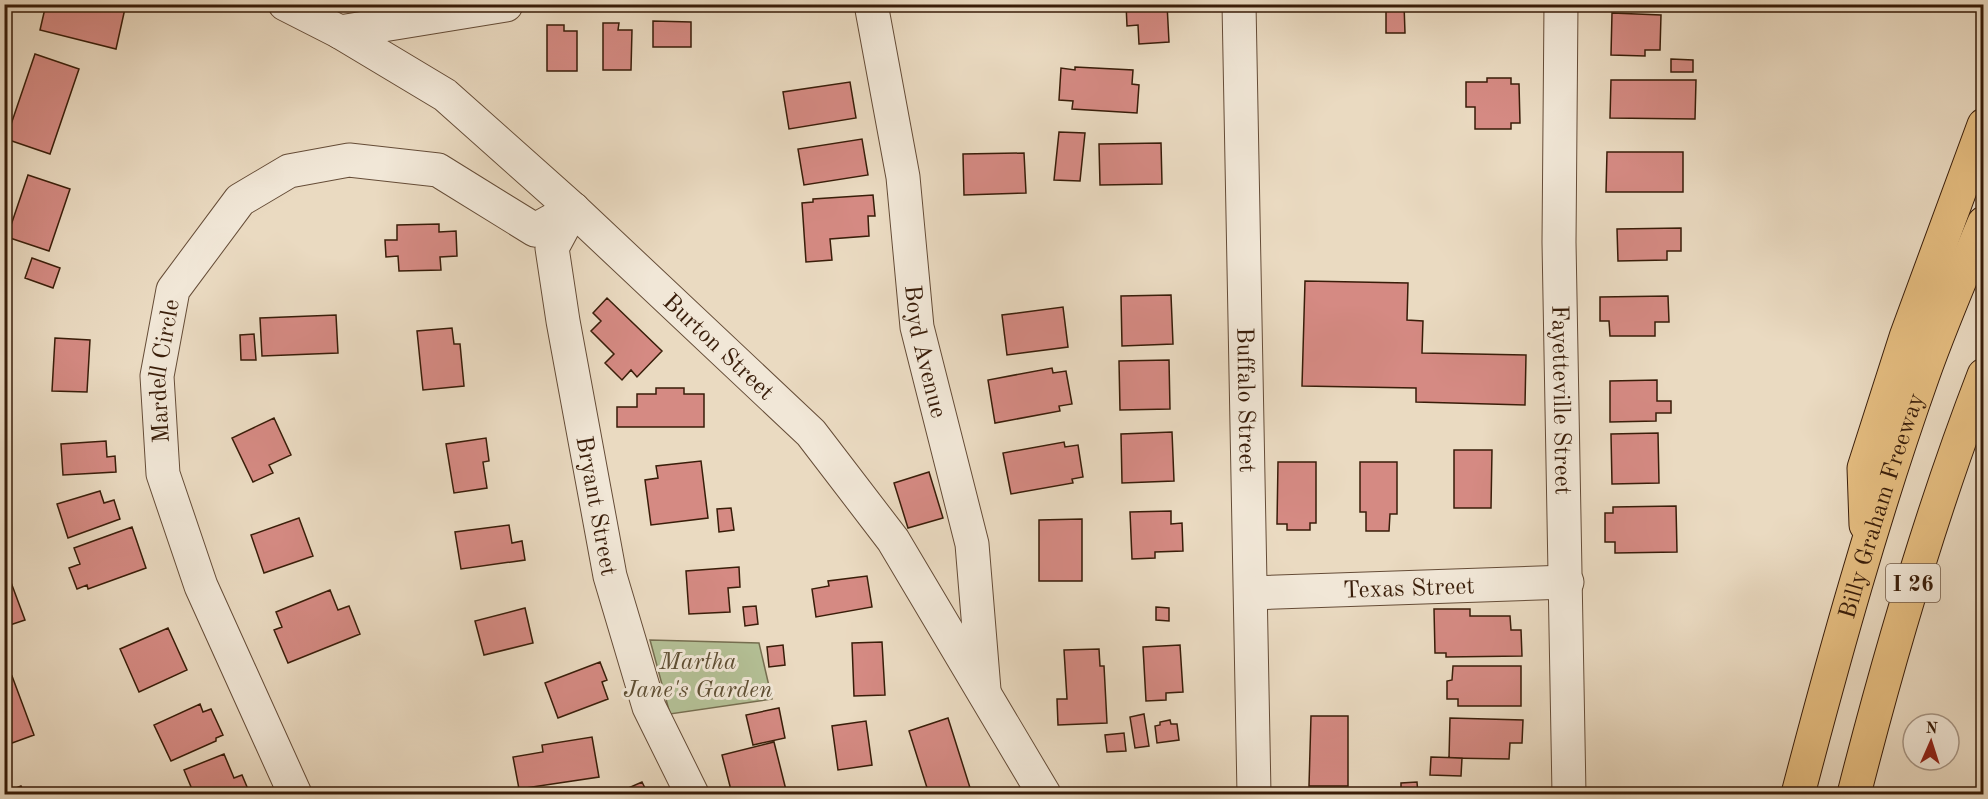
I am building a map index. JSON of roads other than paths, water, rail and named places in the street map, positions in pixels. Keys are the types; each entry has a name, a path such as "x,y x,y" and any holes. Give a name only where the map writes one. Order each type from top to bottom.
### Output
{"highway":[{"path":"1866,547 1863,468 1906,337 1983,125"},
{"name":"Billy Graham Freeway","path":"1798,795 1836,646 1866,547 1923,374 1983,222"},
{"name":"I 26","path":"1854,795 1885,674 1936,507 1983,375"}],"street":[{"name":"Burton Street","path":"285,4 340,32 445,94 573,209 811,433 893,540 1044,795"},
{"name":"Boyd Avenue","path":"871,4 903,177 917,327 972,544 985,698"},
{"name":"Buffalo Street","path":"1239,4 1254,795"},
{"name":"Fayetteville Street","path":"1561,4 1559,242 1567,582 1569,795"},
{"path":"340,32 506,5"},
{"name":"Mardell Circle","path":"295,795 201,586 163,474 157,376 172,290 240,200 289,171 349,160 438,170 535,230 573,209"},
{"name":"Bryant Street","path":"573,209 552,248 563,321 610,576 649,707 692,795"},
{"name":"Texas Street","path":"1251,593 1567,582"}],"park label":[{"name":"Martha Jane's Garden","path":"698,675"}]}
